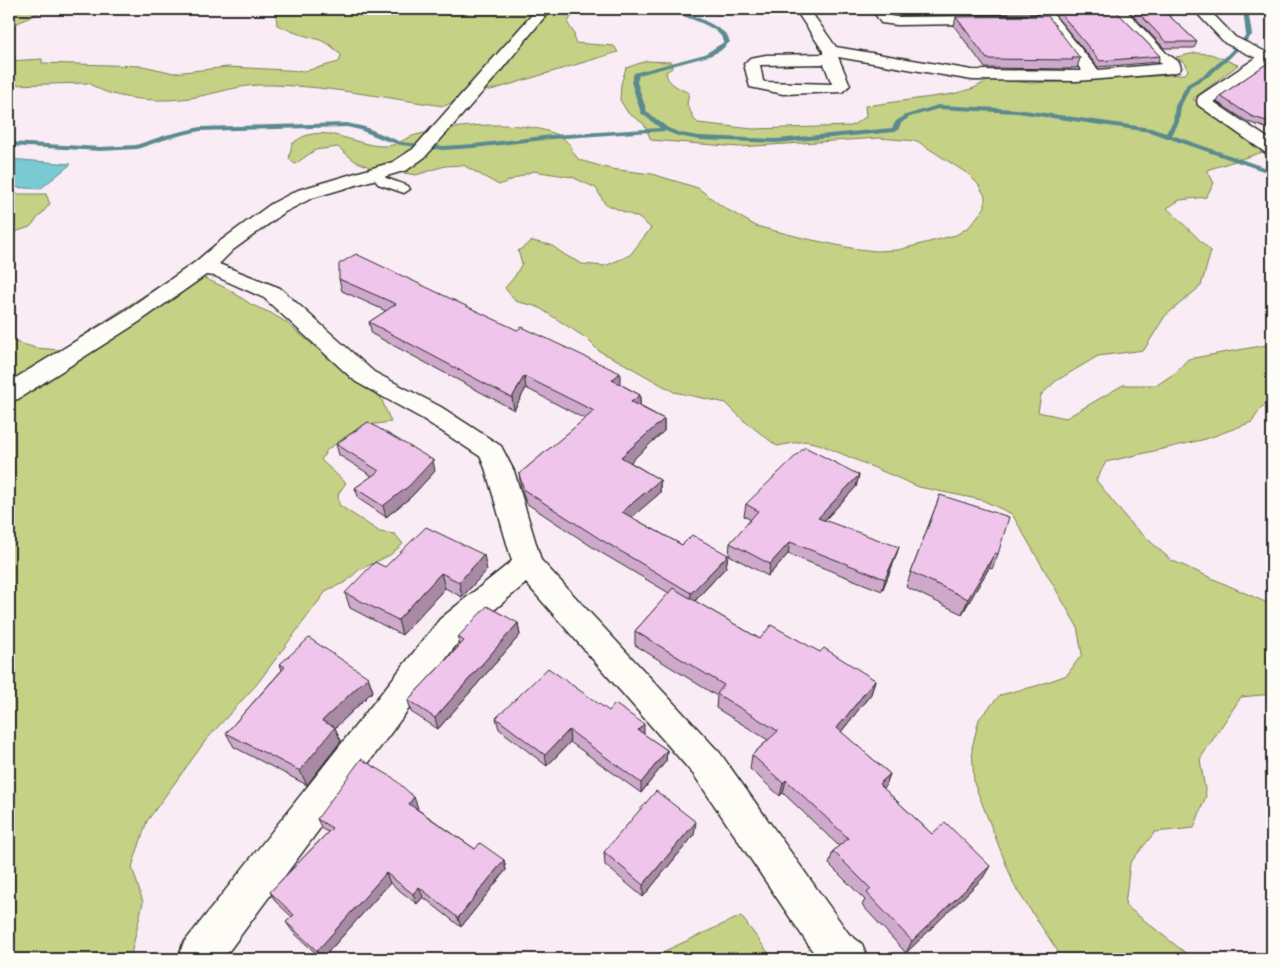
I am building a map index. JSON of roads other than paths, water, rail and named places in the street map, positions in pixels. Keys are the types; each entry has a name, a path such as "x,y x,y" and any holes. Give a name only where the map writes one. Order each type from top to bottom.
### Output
{"street":[{"path":"9,393 130,317 202,268 226,246 285,205 305,194 400,166 425,147 544,9"},
{"path":"802,9 830,55 842,85 836,88 764,87 756,84 752,64 755,61 830,55 972,75 1078,76 1173,68 1173,65 1161,56 1118,9"},
{"path":"879,9 886,20 897,22 959,15 1047,14 1093,74"},
{"path":"1200,9 1230,40 1267,58 1205,100 1206,105 1272,148"},
{"path":"1059,57 1079,57"},
{"path":"202,268 219,270 272,293 366,377 432,413 492,452 500,470 528,565 708,764 835,948 846,959"},
{"path":"198,959 451,628 528,565"}],"lane":[{"path":"377,174 382,181 404,189"}],"water":[{"path":"9,159 71,164 40,189 9,187"}],"waterway":[{"path":"666,129 644,113 634,82 636,74 707,55 718,50 727,42 725,36 702,21 671,9"},
{"path":"1168,136 1176,122 1178,106 1189,85 1207,75 1249,35 1246,9"},
{"path":"666,129 680,135 699,138 777,141 820,138 895,130 898,122 908,116 938,107 1017,111 1151,130 1168,136"},
{"path":"9,144 101,149 137,147 168,136 200,129 347,125 367,130 396,142 443,148 490,145 552,137 666,129"},
{"path":"1168,136 1272,172"}]}
